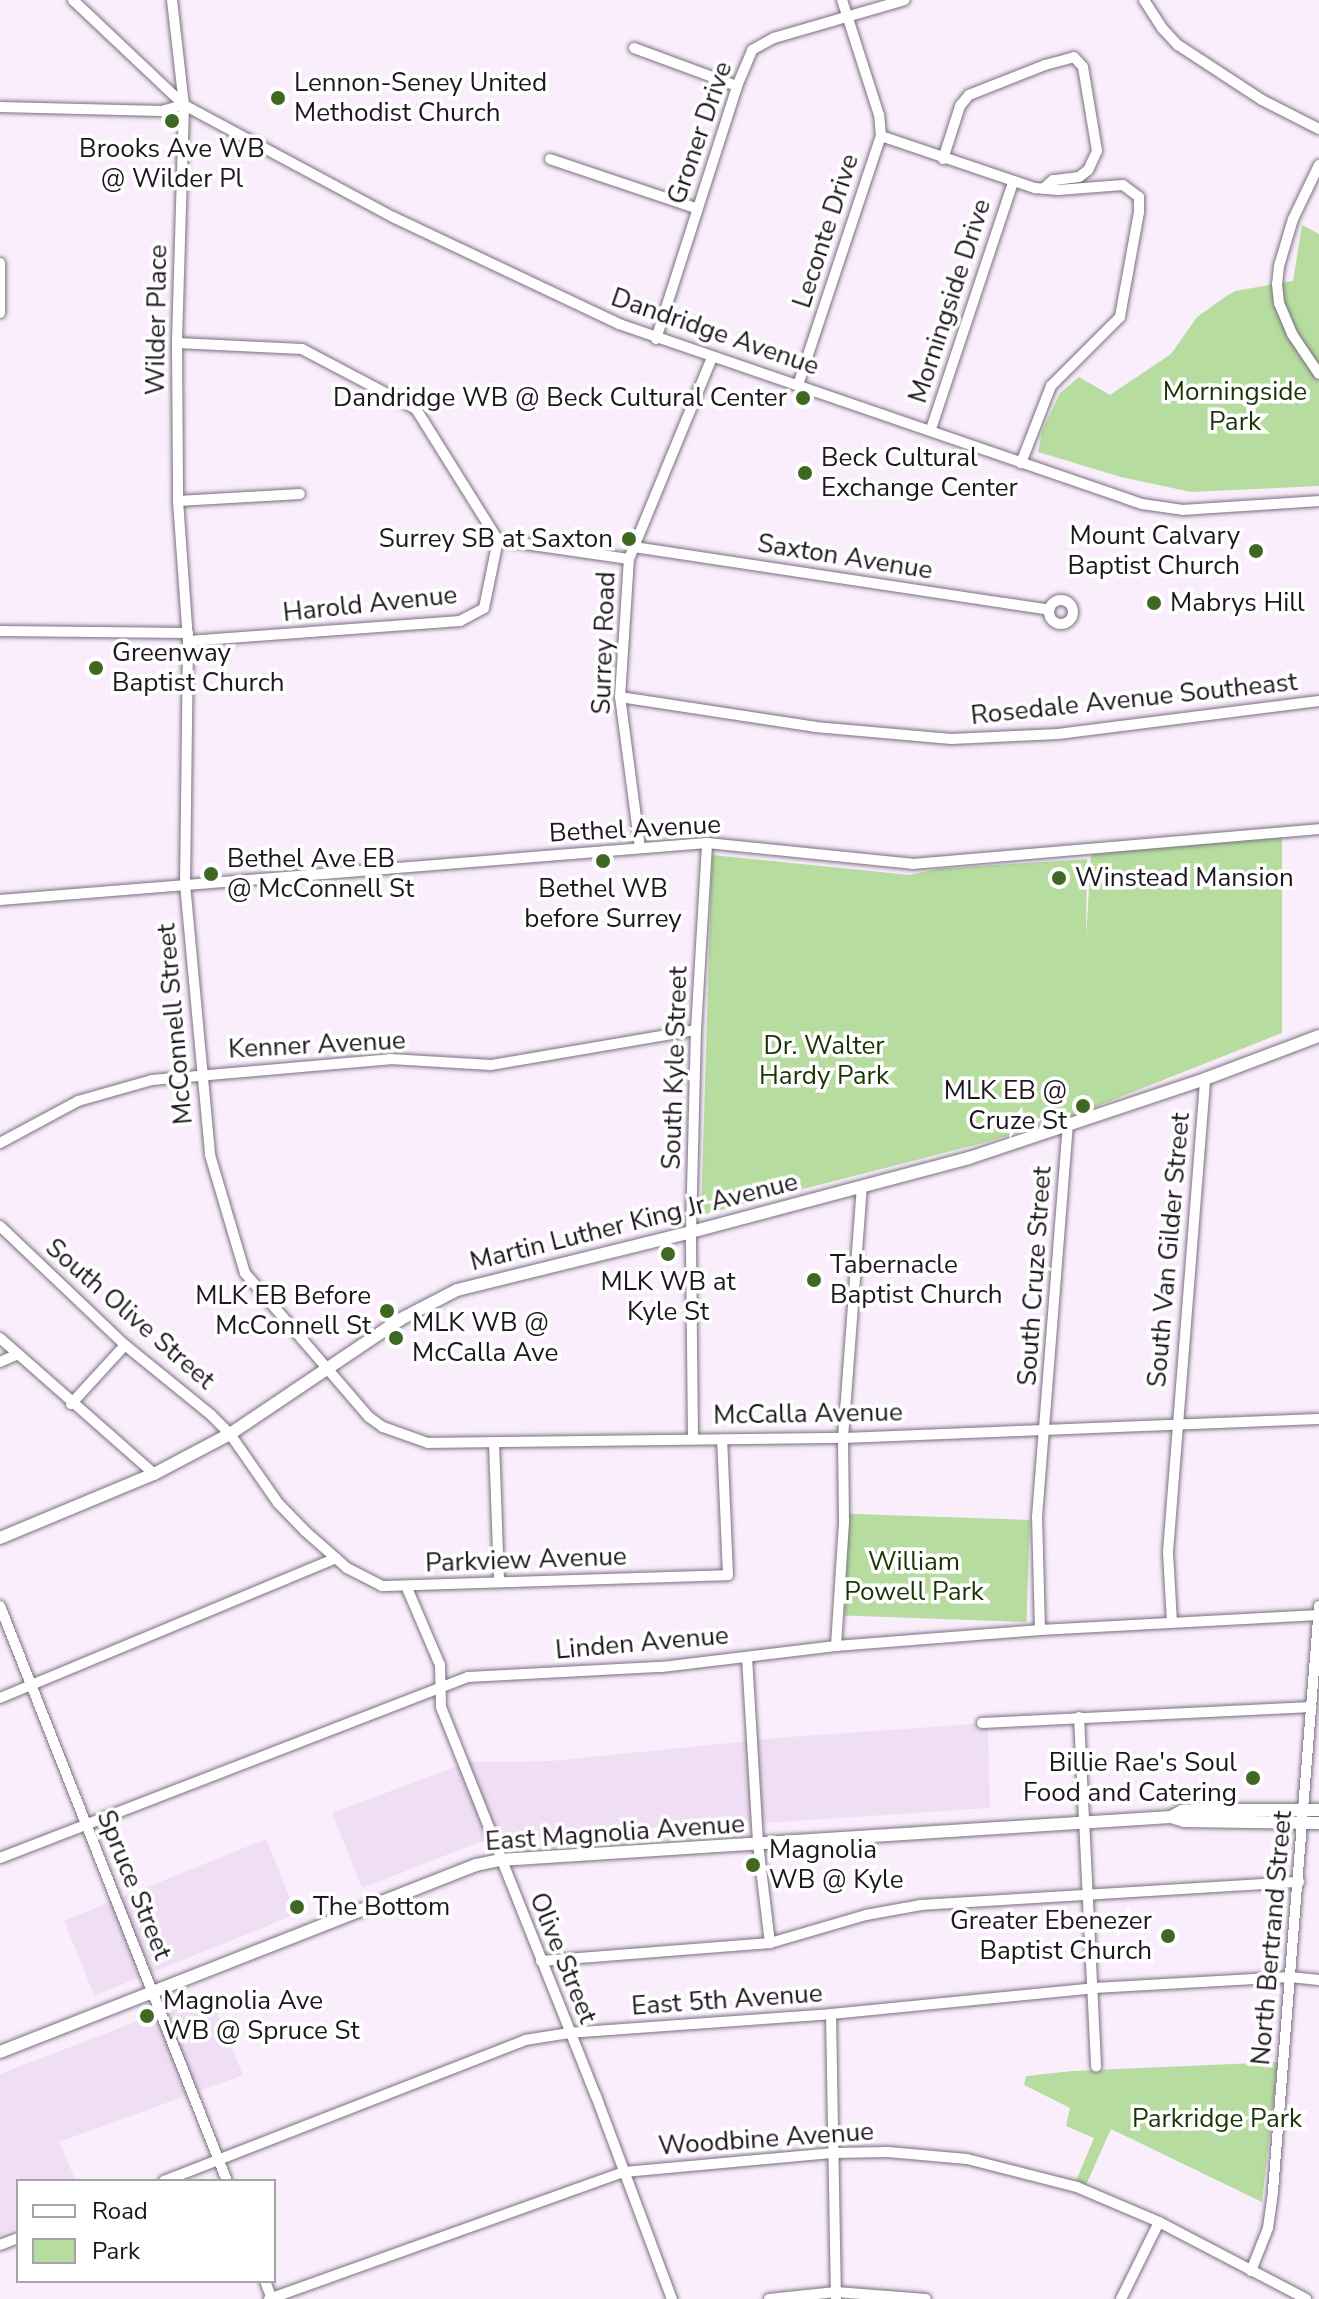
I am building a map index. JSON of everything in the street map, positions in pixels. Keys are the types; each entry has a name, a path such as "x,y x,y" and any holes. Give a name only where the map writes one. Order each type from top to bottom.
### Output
{"main road":[{"name":"Martin Luther King Jr Avenue","path":"0,1538 154,1474 230,1434 325,1368 428,1303 457,1290 969,1158 1205,1079 1319,1036"},
{"name":"East Magnolia Avenue","path":"0,2052 476,1865 500,1860 1171,1817 1182,1811 1310,1814 1319,1823"}],"street":[{"name":"Dandridge Avenue","path":"73,0 184,105 395,218 656,339 931,429 1142,504 1183,510 1319,501"},
{"name":"Wilder Place","path":"172,0 184,105 177,343 178,501 188,637"},
{"path":"842,0 879,115 881,136"},
{"name":"Groner Drive","path":"656,339 696,208 752,50 774,38 905,0"},
{"path":"1144,0 1162,28 1191,54 1262,100 1319,129"},
{"path":"634,48 737,86"},
{"path":"943,159 960,106 969,95 1074,57 1083,67 1097,151 1088,170 1079,177 1053,180 1043,189"},
{"path":"0,107 161,111 184,105"},
{"name":"Morningside Drive","path":"881,136 1013,182 931,429"},
{"name":"Leconte Drive","path":"798,385 881,136"},
{"path":"550,159 696,208"},
{"path":"1319,165 1293,219 1277,284 1279,303 1292,334 1319,374"},
{"path":"1013,182 1043,189 1123,185 1135,192 1139,212 1120,317 1051,386 1021,463"},
{"path":"0,263 0,313"},
{"path":"177,343 302,349 416,409 498,540 629,559"},
{"name":"Surrey Road","path":"640,848 620,697 629,559 712,358"},
{"path":"178,501 300,494"},
{"name":"Harold Avenue","path":"0,631 188,637 460,621 484,608 498,540"},
{"name":"Saxton Avenue","path":"634,547 1049,610"},
{"name":"McConnell Street","path":"188,637 185,884 200,1074 210,1155 245,1273 325,1368"},
{"name":"Rosedale Avenue Southeast","path":"620,697 815,727 951,739 1058,734 1319,701"},
{"name":"Bethel Avenue","path":"0,900 707,843 912,864 1319,829"},
{"name":"South Kyle Street","path":"693,1438 691,1232 696,1030 707,843"},
{"name":"Kenner Avenue","path":"0,1143 51,1113 101,1093 152,1080 390,1059 491,1065 696,1030"},
{"name":"South Van Gilder Street","path":"1172,1622 1168,1552 1205,1079"},
{"name":"South Cruze Street","path":"1040,1630 1037,1517 1068,1126"},
{"path":"836,1646 844,1521 843,1438 862,1186"},
{"name":"South Olive Street","path":"0,1226 125,1345 187,1393 230,1434"},
{"path":"0,1338 71,1404 154,1474"},
{"path":"71,1404 125,1345"},
{"path":"0,1362 18,1354"},
{"name":"McCalla Avenue","path":"325,1368 358,1407 383,1427 428,1443 843,1438 1319,1419"},
{"name":"Parkview Avenue","path":"230,1434 278,1503 336,1558 371,1582 392,1588 499,1581 728,1575 722,1440"},
{"path":"494,1443 499,1581"},
{"path":"0,1698 336,1558"},
{"name":"Olive Street","path":"407,1588 440,1665 441,1707 672,2299"},
{"name":"Spruce Street","path":"0,1606 226,2179"},
{"name":"North Bertrand Street","path":"1251,2271 1268,2228 1273,2191 1299,1882 1310,1814 1312,1707 1319,1606"},
{"name":"Linden Avenue","path":"0,1858 439,1686 477,1676 662,1667 836,1646 1040,1630 1318,1615"},
{"path":"747,1657 758,1844 770,1943"},
{"path":"982,1723 1312,1707"},
{"path":"1079,1717 1096,2067"},
{"path":"541,1961 770,1943 892,1909 1299,1882"},
{"name":"East 5th Avenue","path":"169,2179 525,2040 569,2033 831,2014 1094,1988 1290,1977 1319,1980"},
{"path":"831,2014 836,2296"},
{"name":"Woodbine Avenue","path":"271,2299 624,2172 834,2153 888,2152 967,2159 1009,2167 1077,2187 1159,2222 1306,2299"},
{"path":"1121,2299 1159,2222"},
{"path":"769,2299 836,2296 926,2299"}],"shaded area":[{"path":"988,1723 990,1808 480,1842 362,1888 332,1813 468,1762 550,1761 788,1737"},
{"path":"266,1839 296,1914 94,1996 64,1921"},
{"path":"209,1992 243,2075 59,2142 75,2179 16,2179 16,2229 0,2235 0,2074"}],"green space":[{"name":"Morningside Park","path":"1302,225 1319,234 1319,486 1191,492 1121,477 1038,452 1042,431 1060,393 1079,377 1110,395 1171,354 1197,317 1225,297 1235,291 1293,281"},
{"name":"Dr. Walter Hardy Park","path":"1282,832 1282,1033 1072,1116 983,1143 701,1215 712,855 910,875 937,869 1087,859 1086,939 1091,855"},
{"name":"William Powell Park","path":"848,1514 1030,1520 1026,1622 845,1616"},
{"name":"Parkridge Park","path":"1278,2062 1262,2202 1111,2129 1086,2185 1076,2181 1094,2138 1066,2126 1070,2108 1024,2085 1026,2076 1073,2071"}],"place":[{"name":"Lennon-Seney United Methodist Church","path":"278,98"},
{"name":"Brooks Ave WB @ Wilder Pl","path":"172,121"},
{"name":"Dandridge WB @ Beck Cultural Center","path":"803,398"},
{"name":"Beck Cultural Exchange Center","path":"805,473"},
{"name":"Surrey SB at Saxton","path":"629,539"},
{"name":"Mount Calvary Baptist Church","path":"1256,551"},
{"name":"Mabrys Hill","path":"1154,603"},
{"name":"Greenway Baptist Church","path":"96,668"},
{"name":"Bethel WB before Surrey","path":"603,861"},
{"name":"Bethel Ave EB @ McConnell St","path":"211,874"},
{"name":"Winstead Mansion","path":"1059,878"},
{"name":"MLK EB @ Cruze St","path":"1083,1106"},
{"name":"MLK WB at Kyle St","path":"668,1254"},
{"name":"Tabernacle Baptist Church","path":"814,1280"},
{"name":"MLK EB Before McConnell St","path":"387,1311"},
{"name":"MLK WB @ McCalla Ave","path":"396,1338"},
{"name":"Billie Rae's Soul Food and Catering","path":"1253,1778"},
{"name":"Magnolia WB @ Kyle","path":"753,1865"},
{"name":"The Bottom","path":"297,1907"},
{"name":"Greater Ebenezer Baptist Church","path":"1168,1936"},
{"name":"Magnolia Ave WB @ Spruce St","path":"147,2016"}]}
